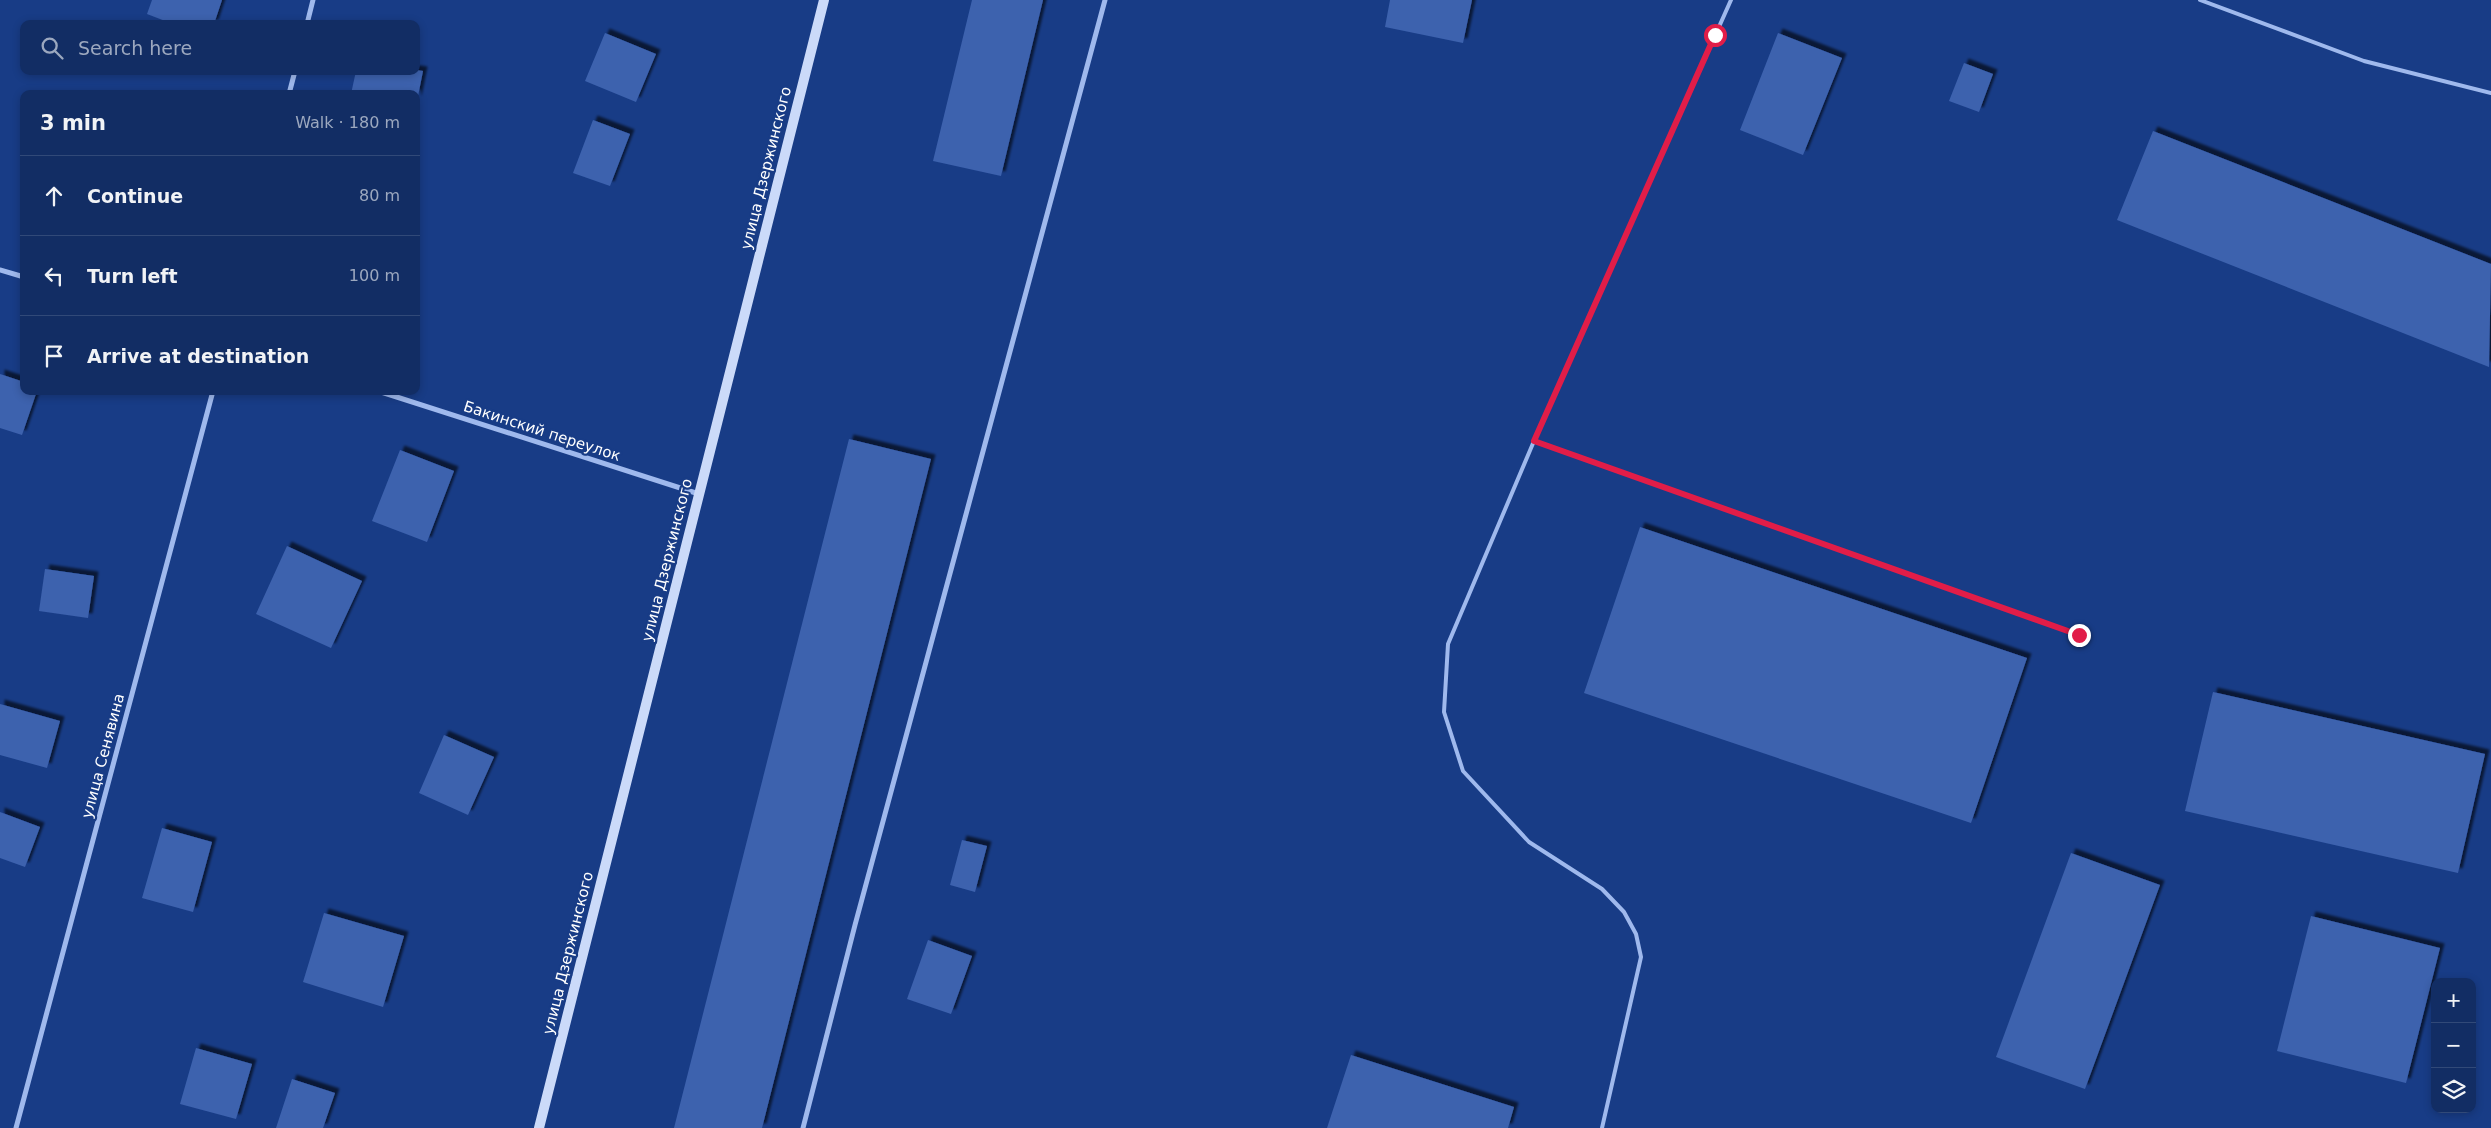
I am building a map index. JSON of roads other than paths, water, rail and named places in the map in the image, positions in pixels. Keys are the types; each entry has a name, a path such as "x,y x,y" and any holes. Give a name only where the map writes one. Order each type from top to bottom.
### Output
{"main road":[{"name":"улица Дзержинского","path":"539,1128 824,0"}],"street":[{"path":"308,20 313,0"},
{"path":"803,1128 857,916 1105,0"},
{"path":"290,90 294,75"},
{"path":"0,270 20,276"},
{"name":"улица Сенявина","path":"16,1128 212,395"},
{"name":"Бакинский переулок","path":"390,395 699,494"}],"lane":[{"path":"1602,1128 1641,957 1636,934 1624,912 1602,889 1528,842 1463,772 1444,712 1448,644 1534,441 1731,0"},
{"path":"2200,0 2364,62 2491,93"},
{"path":"1534,441 2079,635"}]}
